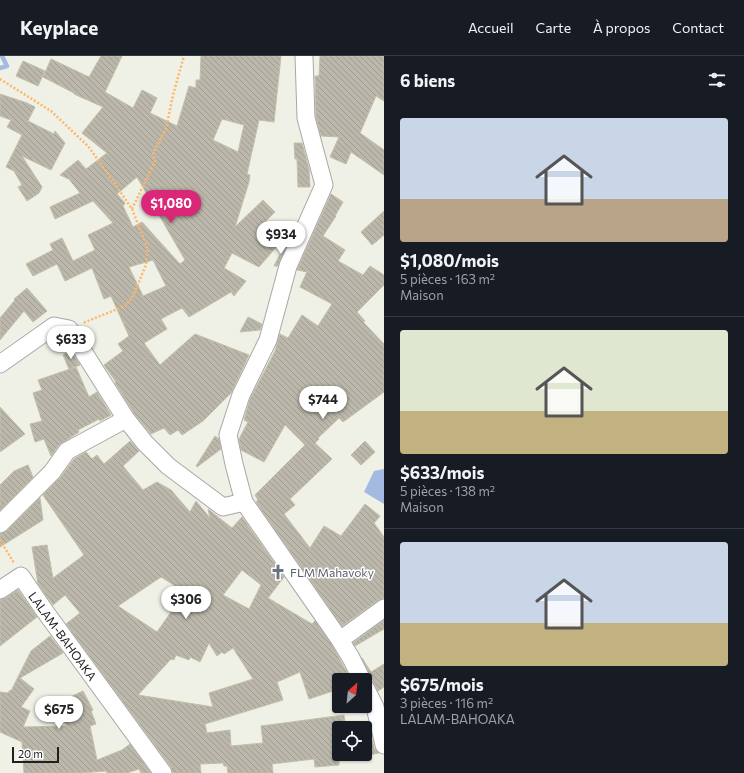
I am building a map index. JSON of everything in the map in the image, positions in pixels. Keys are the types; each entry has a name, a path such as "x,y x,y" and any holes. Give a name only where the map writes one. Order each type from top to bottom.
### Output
{"street":[{"path":"304,56 306,118 324,185 288,266 268,340 241,395 228,435 244,502 340,640 358,673"},
{"path":"0,364 54,326 69,329 126,419 146,444 168,466 223,507 244,502"},
{"path":"0,524 52,472 67,451 126,419"},
{"path":"0,590 21,576"},
{"name":"LALAM-BAHOAKA","path":"21,576 44,610 163,773"},
{"path":"340,640 384,608"},
{"path":"372,698 380,710 384,745"}],"path":[{"path":"132,210 155,161 153,153 166,129 173,95 184,56"},
{"path":"0,79 51,111 88,146 132,210 148,249 146,265 133,296 125,306 69,329"},
{"path":"0,540 21,576"}],"water":[{"path":"384,469 384,504 364,492 374,471"}],"building":[{"path":"101,56 122,56 105,92 133,108 142,90 157,98 150,113 177,126 189,86 196,88 196,80 200,80 201,56 281,56 274,122 259,120 247,174 250,175 249,182 235,227 263,200 275,212 266,221 284,238 259,267 232,253 224,268 246,281 234,296 231,292 189,317 182,308 161,319 167,329 144,343 160,365 195,334 249,355 231,393 203,421 182,435 178,430 170,435 164,428 151,434 134,413 104,365 123,351 118,344 129,336 111,296 104,299 92,268 65,281 57,264 33,276 26,264 53,250 50,244 62,238 73,261 95,250 88,235 113,223 93,201 55,219 50,207 80,193 69,179 60,175 78,160 86,169 107,153 82,133 103,107 74,94 43,77 51,59 89,77","holes":["222,119 244,125 238,152 213,140","137,177 185,260 180,264 142,222 133,227 123,206 125,203 117,194","153,260 166,286 143,296 129,267"]},
{"path":"320,56 384,56 384,101 376,96 360,133 384,150 384,175 351,152 346,164 330,157 339,137 321,136 316,117 315,76 319,76"},
{"path":"23,61 45,71 38,86 16,76"},
{"path":"0,94 35,107 28,121 54,134 55,131 65,143 51,170 22,156 42,187 39,193 27,201 18,187 22,185 14,171 6,167 22,135 7,127 11,120 0,116"},
{"path":"294,143 302,143 309,169 310,187 298,187 297,159 295,159"},
{"path":"331,194 343,202 323,236 345,250 338,261 363,275 370,266 384,275 384,285 357,312 365,321 363,322 384,344 384,392 343,422 339,418 318,438 319,439 315,443 332,459 290,499 295,505 284,514 310,548 324,526 341,536 365,504 380,516 374,523 384,537 384,598 378,600 342,626 256,502 258,500 255,495 305,445 285,425 264,462 241,450 239,439 248,422 244,420 250,399 275,351 280,334 288,338 302,315 318,326 332,304 300,287 307,272 297,270"},
{"path":"384,211 384,235 372,245 361,232"},
{"path":"287,240 288,242 278,266 274,266"},
{"path":"27,288 47,311 33,322 24,311 0,340 0,318 15,300 14,299"},
{"path":"248,317 262,324 260,330 240,332"},
{"path":"71,351 80,365 69,369 63,355"},
{"path":"76,367 89,397 97,392 111,415 100,421 99,419 78,430 79,432 59,445 51,456 44,439 35,442 30,424 42,421 33,393 42,390 38,380"},
{"path":"0,407 25,434 0,452"},
{"path":"215,436 219,439 221,449 197,467 196,466"},
{"path":"130,441 139,451 123,466 143,490 157,482 171,490 190,512 196,501 210,518 208,509 232,528 242,517 284,577 268,598 312,624 315,621 332,645 347,673 332,673 332,691 309,699 300,672 277,682 283,700 205,724 207,733 230,730 231,746 263,743 261,726 344,715 345,721 332,721 332,761 339,761 339,765 315,767 314,759 272,764 273,773 228,773 227,766 224,766 223,763 200,764 201,773 173,773 171,767 66,624 80,613 65,595 53,605 38,584 32,547 47,545 53,578 84,555 43,495 60,478 74,459 86,452 92,459 97,455 104,464","holes":["242,570 261,585 249,609 223,595","161,577 185,592 157,632 118,606","209,643 217,656 222,652 224,654 233,648 253,679 209,693 213,707 138,695 171,659 174,660 176,655 189,660 190,657 200,662"]},
{"path":"365,441 375,452 361,465 351,455"},
{"path":"28,465 33,477 0,510 0,485 14,471"},
{"path":"40,498 43,520 0,547 0,534 7,531"},
{"path":"18,590 37,617 0,646 0,600"},
{"path":"384,620 384,629 355,646 353,643"},
{"path":"50,636 63,653 20,678 34,689 21,707 30,711 23,727 67,726 54,707 62,701 83,691 93,710 91,711 96,724 90,726 97,760 122,750 130,744 151,773 141,773 139,769 127,773 107,773 106,771 81,773 24,773 22,742 0,732 0,692 8,693 10,690 11,691 31,651"},
{"path":"362,658 371,672 384,664 384,687 378,691 372,679 372,673 369,673"},
{"path":"372,740 374,748 379,753 372,754"}],"waterway":[{"path":"0,68 7,66 2,56"}],"place":[{"name":"FLM Mahavoky","path":"278,572"}]}
